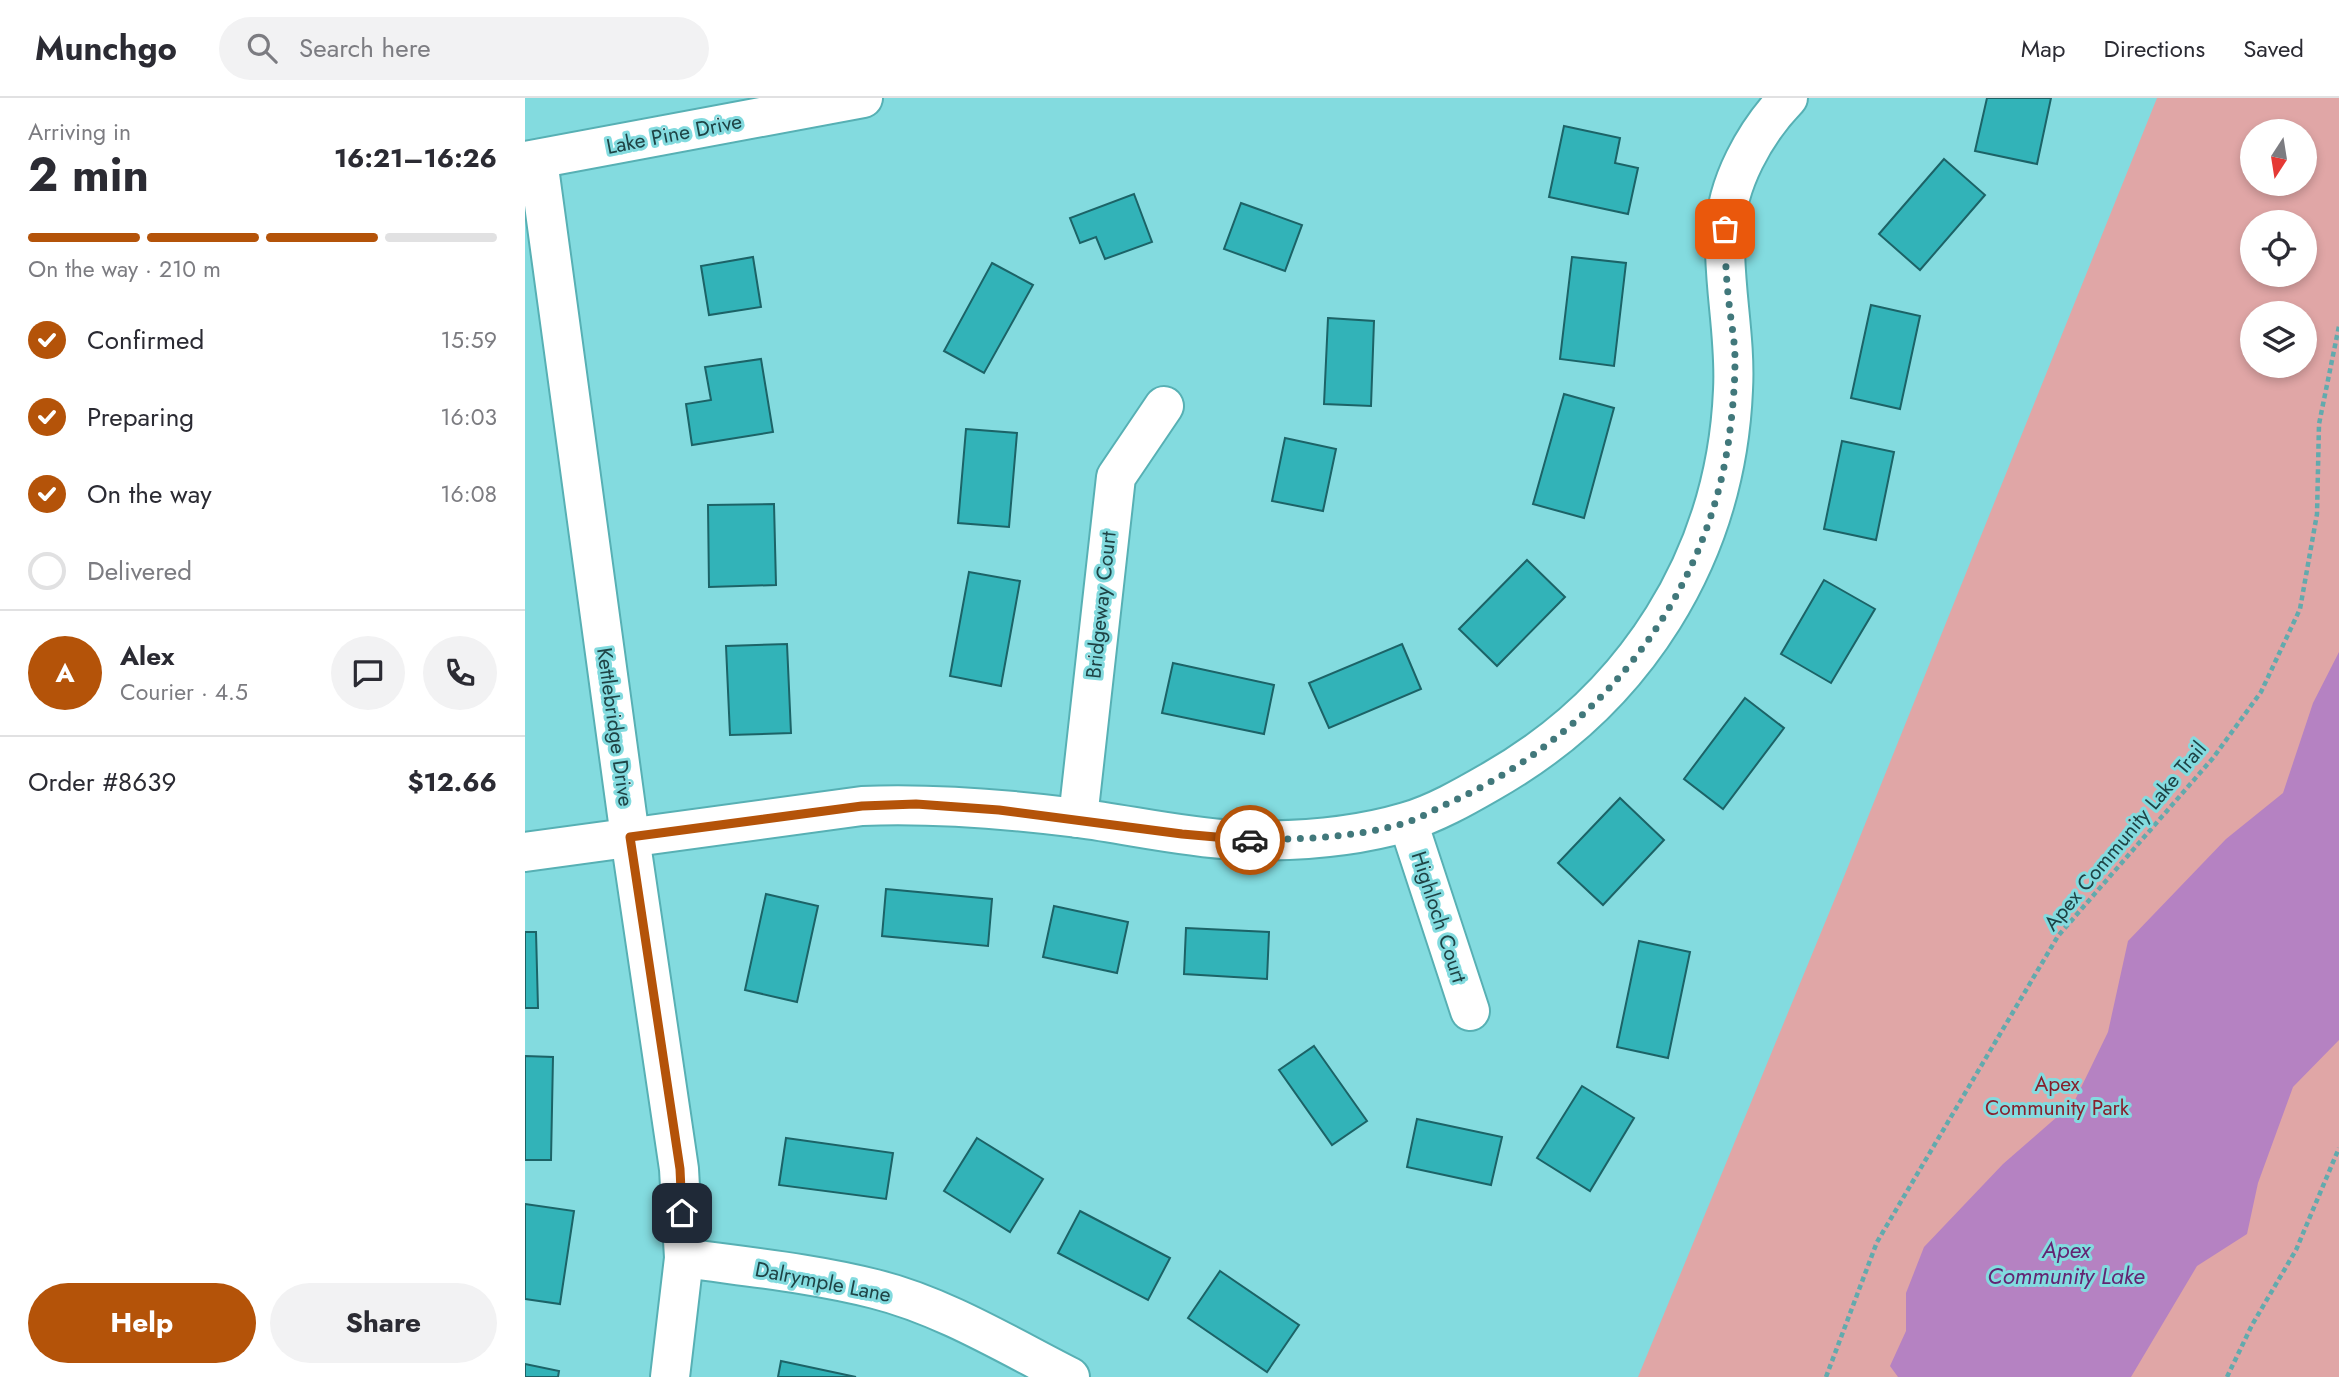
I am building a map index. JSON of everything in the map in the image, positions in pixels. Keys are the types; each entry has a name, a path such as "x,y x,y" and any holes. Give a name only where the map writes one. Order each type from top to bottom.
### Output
{"street":[{"name":"Lake Pine Drive","path":"532,161 863,98"},
{"path":"525,852 862,806 916,804 1077,818 1234,840 1293,839 1349,834 1408,822 1473,792 1512,770 1577,722 1629,667 1674,601 1706,530 1727,446 1735,359 1725,229 1732,190 1763,128 1788,98"},
{"name":"Kettlebridge Drive","path":"532,161 680,1169 684,1258 670,1377"},
{"name":"Bridgeway Court","path":"1077,818 1116,477 1164,406"},
{"name":"Highloch Court","path":"1408,822 1470,1011"},
{"name":"Dalrymple Lane","path":"684,1258 814,1276 877,1289 939,1311 1070,1377"}],"path":[{"name":"Apex Community Lake Trail","path":"1826,1377 1877,1242 2058,936 2213,758 2261,692 2300,609 2317,514 2319,424 2339,326"},
{"path":"2227,1377 2252,1325 2295,1250 2326,1172 2339,1148"}],"green space":[{"name":"Apex Community Park","path":"2157,98 2339,98 2339,1377 1638,1377 1843,879"}],"water":[{"name":"Apex Community Lake","path":"2339,652 2339,1040 2293,1087 2258,1183 2247,1234 2197,1266 2131,1377 1898,1377 1890,1366 1906,1331 1906,1293 1924,1247 2003,1164 2074,1102 2108,1032 2128,941 2226,839 2283,793 2313,703"}],"building":[{"path":"1987,98 2051,98 2037,164 1975,151"},
{"path":"1564,126 1620,138 1615,163 1638,168 1628,214 1549,197"},
{"path":"1944,159 1985,195 1920,270 1879,234"},
{"path":"1134,194 1152,242 1105,259 1096,237 1080,243 1070,218"},
{"path":"1241,203 1302,225 1285,271 1224,249"},
{"path":"753,257 761,307 709,315 701,266"},
{"path":"1572,257 1626,263 1614,366 1560,359"},
{"path":"992,263 1033,285 984,373 944,351"},
{"path":"1871,305 1920,316 1900,409 1851,398"},
{"path":"1328,318 1374,321 1371,406 1324,404"},
{"path":"761,359 773,432 692,445 686,404 711,400 705,367"},
{"path":"1564,394 1614,408 1584,518 1533,504"},
{"path":"966,429 1017,433 1009,527 958,523"},
{"path":"1285,438 1336,449 1323,511 1272,501"},
{"path":"1842,441 1894,452 1876,540 1824,529"},
{"path":"774,504 776,585 709,587 708,505"},
{"path":"1527,560 1565,597 1497,666 1459,629"},
{"path":"969,572 1020,581 1001,686 950,676"},
{"path":"1824,580 1875,609 1831,683 1781,654"},
{"path":"787,644 791,733 730,735 726,646"},
{"path":"1402,644 1421,689 1329,728 1309,683"},
{"path":"1173,663 1274,685 1264,734 1162,713"},
{"path":"1745,698 1784,728 1723,809 1684,779"},
{"path":"1620,798 1664,840 1603,905 1558,863"},
{"path":"886,889 992,899 988,946 882,936"},
{"path":"766,894 818,906 797,1002 745,990"},
{"path":"1054,906 1128,922 1117,973 1043,957"},
{"path":"1186,928 1269,932 1267,979 1184,974"},
{"path":"525,932 536,932 538,1008 525,1008"},
{"path":"1639,941 1690,952 1668,1058 1617,1047"},
{"path":"1314,1046 1367,1121 1332,1145 1279,1070"},
{"path":"525,1056 553,1057 551,1160 525,1160"},
{"path":"1582,1086 1634,1118 1590,1191 1537,1158"},
{"path":"1417,1119 1502,1137 1491,1185 1407,1167"},
{"path":"786,1138 893,1153 886,1199 779,1185"},
{"path":"977,1138 1043,1179 1010,1232 944,1191"},
{"path":"525,1204 574,1211 560,1304 525,1299"},
{"path":"1080,1211 1170,1258 1148,1300 1058,1253"},
{"path":"1220,1271 1299,1325 1267,1372 1188,1318"},
{"path":"781,1361 856,1377 778,1377"},
{"path":"525,1364 559,1371 558,1377 525,1377"}],"way so far":[{"path":"1250,840 1349,834 1408,822 1473,792 1549,745 1603,697 1629,667 1674,601 1706,530 1720,483 1733,400 1735,359 1728,299 1725,229"}],"route":[{"path":"682,1213 680,1169 630,837 862,806 916,804 1077,818 1182,834 1250,840"}]}
